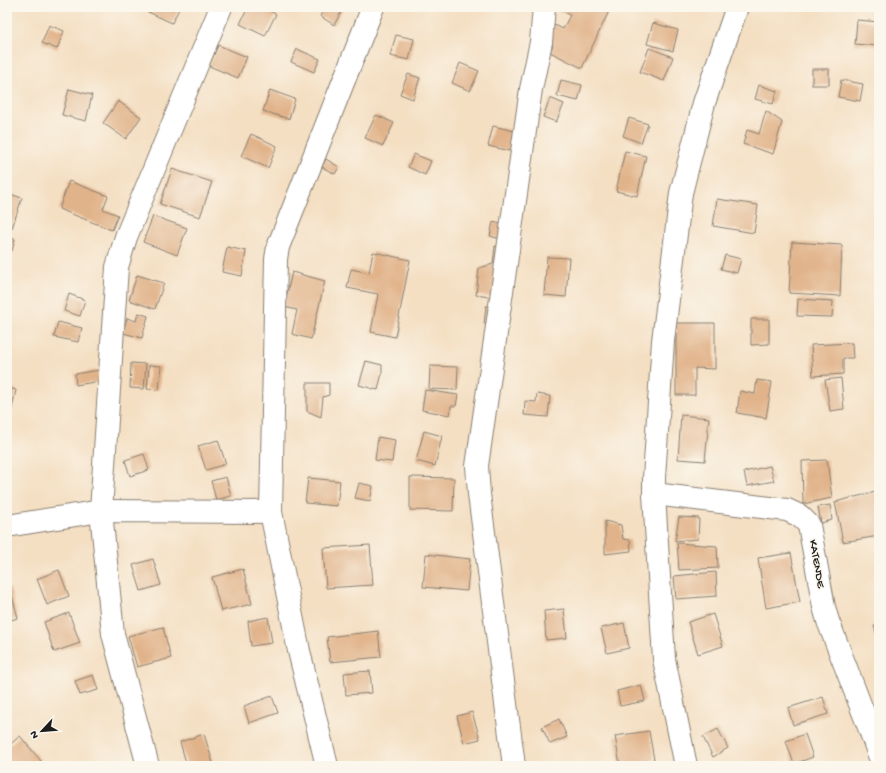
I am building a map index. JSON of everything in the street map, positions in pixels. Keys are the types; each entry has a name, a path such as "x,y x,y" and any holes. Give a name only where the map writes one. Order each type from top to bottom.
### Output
{"street":[{"path":"148,766 113,634 101,511 117,267 126,237 221,7"},
{"path":"327,766 299,651 271,512 276,266 278,246 373,7"},
{"path":"514,766 479,494 477,466 530,97 541,42 544,7"},
{"path":"686,766 664,659 654,494 663,342 681,193 704,103 737,7"},
{"name":"KATENDE","path":"654,494 787,510 800,516 809,525 824,607 828,621 875,728 879,755"},
{"path":"7,526 101,511 271,512"}],"building":[{"path":"148,7 180,7 172,23 146,11"},
{"path":"248,7 263,7 276,14 265,36 240,24"},
{"path":"325,7 344,7 334,25 320,16"},
{"path":"564,7 599,7 609,11 582,68 550,52 553,45 546,42 555,25 563,29 570,15 562,11"},
{"path":"857,20 879,22 879,46 855,44"},
{"path":"653,23 678,30 673,51 647,44"},
{"path":"49,25 64,31 57,49 42,43"},
{"path":"396,35 414,39 409,60 390,56"},
{"path":"218,45 247,57 238,78 209,66"},
{"path":"649,48 673,57 664,81 640,72"},
{"path":"297,49 320,59 314,72 291,62"},
{"path":"460,63 479,71 470,91 452,83"},
{"path":"812,69 829,69 829,85 812,85"},
{"path":"408,74 420,78 413,99 400,94"},
{"path":"561,80 582,85 578,101 557,96"},
{"path":"841,80 863,84 860,101 838,97"},
{"path":"759,85 777,91 773,104 755,99"},
{"path":"69,89 92,95 86,121 62,115"},
{"path":"270,90 295,99 289,119 263,111"},
{"path":"550,98 564,104 556,122 543,117"},
{"path":"118,101 141,117 126,139 103,123"},
{"path":"766,111 782,122 773,154 743,144 747,130 759,134"},
{"path":"376,115 394,123 383,146 365,138"},
{"path":"629,118 648,124 641,143 623,136"},
{"path":"493,126 519,132 515,152 488,146"},
{"path":"251,134 277,146 268,168 241,156"},
{"path":"625,151 646,156 637,196 616,191"},
{"path":"414,154 431,161 425,175 408,167"},
{"path":"326,159 339,167 335,174 322,167"},
{"path":"172,169 212,182 200,217 160,204"},
{"path":"69,181 108,196 103,209 118,215 112,230 59,209"},
{"path":"7,193 22,198 12,228 7,226"},
{"path":"717,199 758,205 754,233 713,226"},
{"path":"153,216 187,228 177,255 143,242"},
{"path":"493,222 517,228 514,243 490,236"},
{"path":"7,230 11,231 9,238 15,239 12,251 7,250"},
{"path":"792,242 842,245 840,296 789,293"},
{"path":"495,246 509,248 503,299 476,295 479,268 493,264"},
{"path":"227,247 246,251 242,276 222,272"},
{"path":"373,252 410,260 395,337 371,332 378,294 347,288 351,269 369,273"},
{"path":"725,255 741,259 737,273 721,269"},
{"path":"547,257 569,258 566,297 544,295"},
{"path":"292,272 325,281 311,339 292,334 297,310 284,307"},
{"path":"137,275 164,283 155,309 129,300"},
{"path":"69,294 85,300 80,316 64,311"},
{"path":"798,299 833,301 832,317 797,316"},
{"path":"486,306 502,308 500,326 484,324"},
{"path":"138,313 148,316 142,338 123,333 127,318 136,321"},
{"path":"751,319 769,319 769,344 751,345"},
{"path":"58,322 82,328 78,342 54,337"},
{"path":"676,323 715,323 715,369 695,368 695,395 676,395"},
{"path":"852,343 853,358 843,358 843,374 813,376 811,345"},
{"path":"366,361 382,365 382,373 378,390 359,385"},
{"path":"131,363 146,364 144,389 130,388"},
{"path":"149,365 161,366 159,390 147,389"},
{"path":"430,366 458,367 457,390 429,389"},
{"path":"99,370 101,381 76,385 75,374"},
{"path":"841,378 844,409 830,411 825,380"},
{"path":"757,380 772,382 766,418 737,413 740,391 755,394"},
{"path":"307,383 329,383 329,395 323,397 321,417 307,411"},
{"path":"7,387 16,390 8,426 7,426"},
{"path":"425,390 458,395 456,406 451,406 450,415 422,410"},
{"path":"537,394 550,396 548,417 524,415 525,401 536,402"},
{"path":"681,415 709,418 705,461 678,459"},
{"path":"424,431 442,436 435,466 416,461"},
{"path":"378,437 395,440 392,462 375,460"},
{"path":"218,440 226,464 206,470 198,446"},
{"path":"144,454 149,470 130,476 125,460"},
{"path":"827,460 832,498 803,504 802,461"},
{"path":"770,466 774,481 747,486 744,472"},
{"path":"226,477 231,496 216,500 211,481"},
{"path":"410,477 454,478 453,511 410,510"},
{"path":"308,478 340,481 337,506 305,503"},
{"path":"359,483 373,486 370,501 355,498"},
{"path":"879,491 879,536 843,542 835,502"},
{"path":"830,505 832,520 821,523 818,507"},
{"path":"679,517 699,518 698,539 675,541"},
{"path":"605,521 621,525 623,539 630,540 631,551 605,554"},
{"path":"677,543 717,546 718,568 679,570"},
{"path":"370,545 373,585 326,588 323,548"},
{"path":"791,553 800,602 766,608 758,558"},
{"path":"426,554 470,559 467,591 423,587"},
{"path":"153,559 161,585 141,591 133,565"},
{"path":"243,569 252,604 221,611 212,577"},
{"path":"59,570 69,596 47,605 37,579"},
{"path":"716,572 717,596 676,599 674,576"},
{"path":"7,588 10,588 18,618 7,621"},
{"path":"564,609 567,638 546,640 544,611"},
{"path":"69,613 80,643 54,652 44,622"},
{"path":"713,614 723,646 698,654 688,622"},
{"path":"268,617 272,643 251,646 248,621"},
{"path":"624,623 629,648 607,653 601,628"},
{"path":"879,624 879,644 874,626"},
{"path":"163,627 171,658 137,667 128,636"},
{"path":"378,631 381,657 330,662 327,637"},
{"path":"370,671 372,693 346,695 344,673"},
{"path":"93,675 98,690 80,695 75,681"},
{"path":"641,685 645,701 620,706 617,691"},
{"path":"272,696 278,713 249,723 244,706"},
{"path":"823,697 828,714 793,725 788,708"},
{"path":"472,712 480,739 464,743 457,716"},
{"path":"559,719 567,737 550,744 542,727"},
{"path":"718,729 728,748 713,757 703,737"},
{"path":"649,731 654,760 620,766 615,736"},
{"path":"204,734 213,763 203,766 187,766 180,742"},
{"path":"805,734 813,757 794,764 786,741"},
{"path":"20,736 41,761 35,766 9,766 7,764 7,747"}]}
